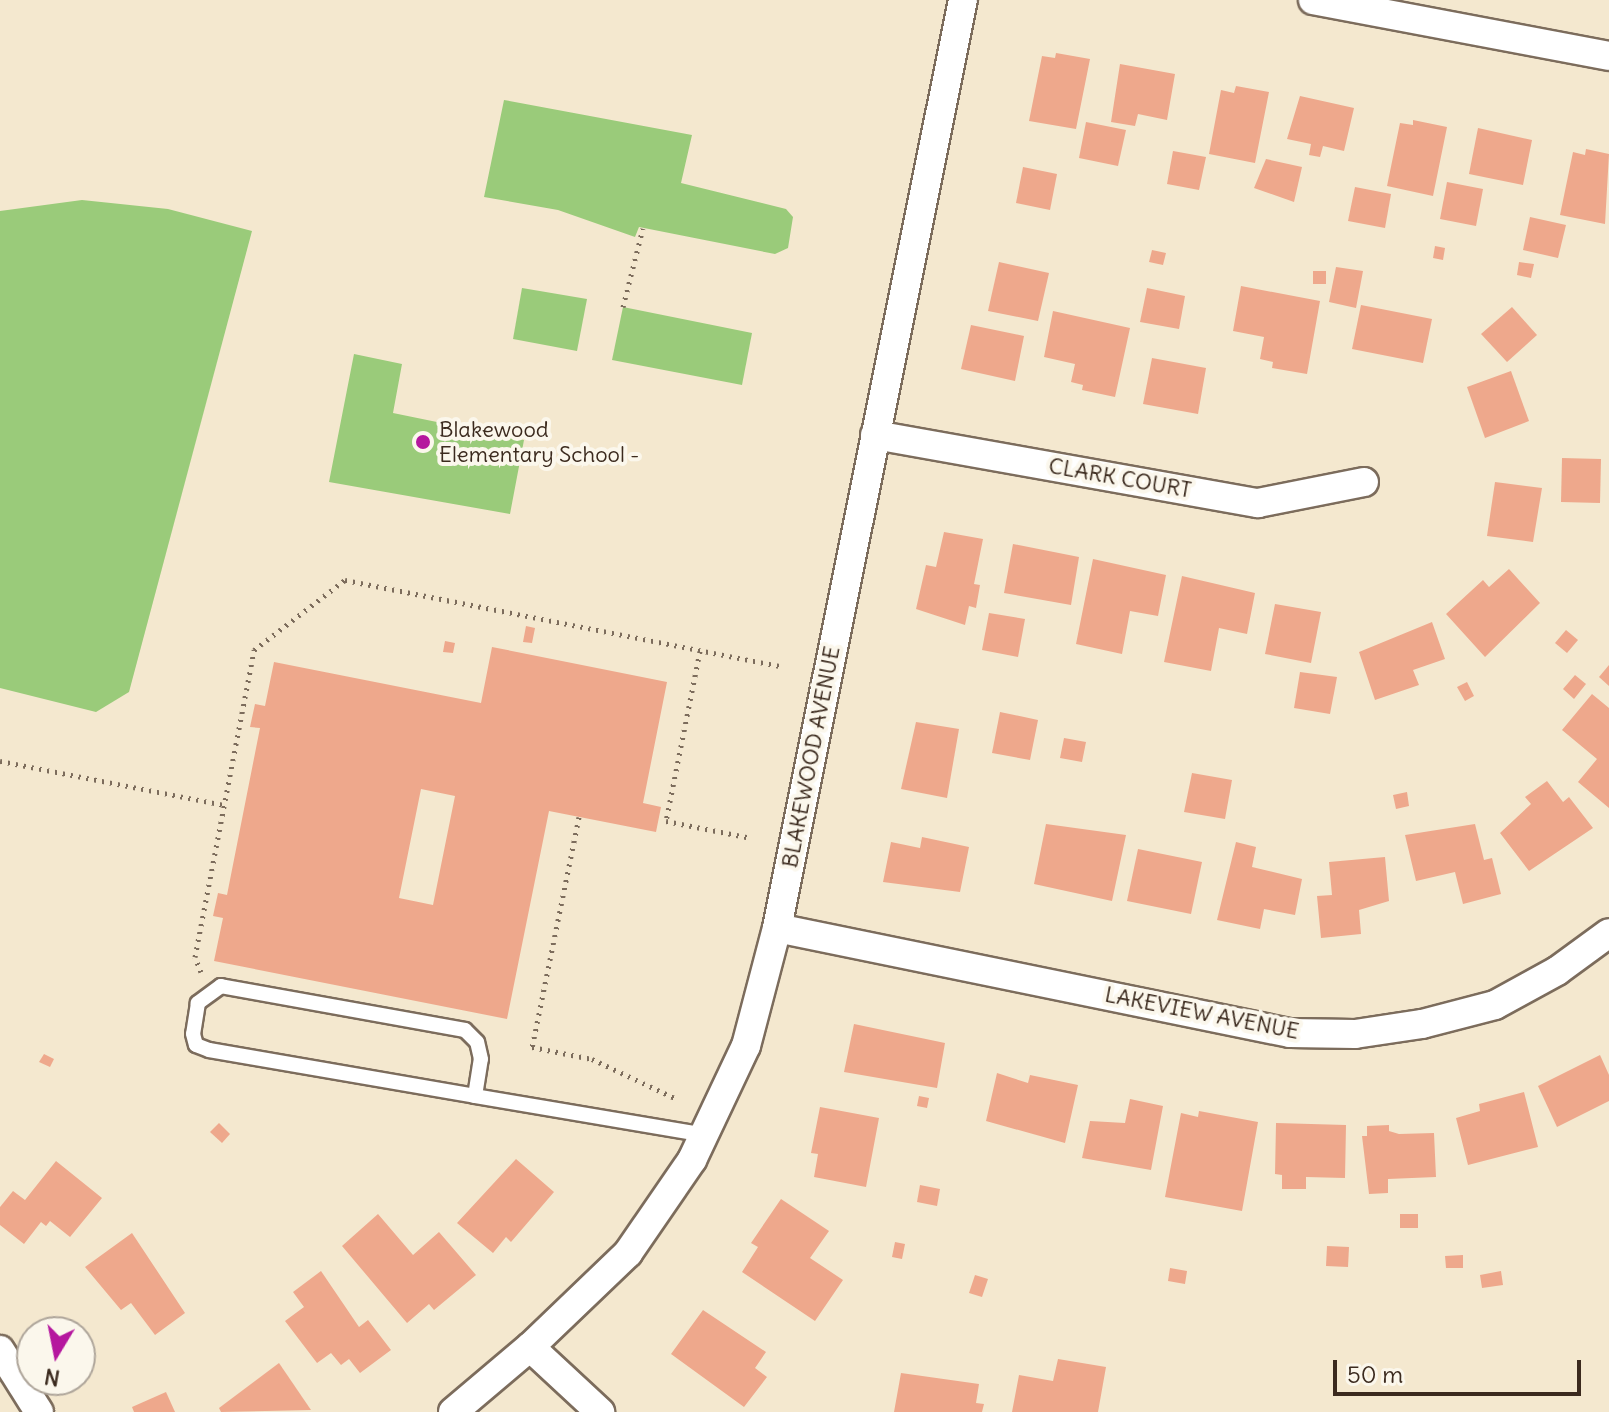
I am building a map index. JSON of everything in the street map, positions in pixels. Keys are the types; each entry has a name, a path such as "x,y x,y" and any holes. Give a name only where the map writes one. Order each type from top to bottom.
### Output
{"street":[{"name":"BLAKEWOOD AVENUE","path":"453,1412 530,1347 628,1253 706,1135 746,1046 777,928 963,0"},
{"path":"1313,0 1609,56"},
{"name":"CLARK COURT","path":"875,435 1258,503 1364,482"},
{"name":"LAKEVIEW AVENUE","path":"777,928 1290,1033 1329,1034 1422,1024 1495,1005 1557,971 1609,933"},
{"path":"530,1347 600,1412"},
{"path":"0,1350 39,1412"}],"lane":[{"path":"475,1096 481,1059 477,1042 465,1030 221,986 209,991 198,1003 193,1034 196,1045 209,1050 475,1096 706,1135"}],"path":[{"path":"623,307 643,228"},
{"path":"209,991 195,957 254,650 345,580 783,667"},
{"path":"700,651 666,821 751,838"},
{"path":"0,761 224,805"},
{"path":"579,817 532,1047 592,1059 675,1098"}],"green space":[{"path":"504,100 692,135 681,183 786,209 793,217 788,248 775,254 639,227 635,237 558,210 484,197"},
{"path":"82,200 168,209 252,231 129,692 96,712 0,688 0,211"},
{"path":"522,288 587,299 577,351 513,339"},
{"path":"623,307 752,333 742,385 612,360"},
{"path":"354,354 402,364 393,413 524,440 510,514 329,482"}],"building":[{"path":"1056,53 1090,59 1076,129 1029,121 1042,56 1055,58"},
{"path":"1120,64 1175,74 1167,120 1138,114 1135,126 1111,122"},
{"path":"1236,86 1269,92 1255,163 1209,154 1221,90 1234,93"},
{"path":"1300,96 1354,108 1344,151 1323,146 1320,157 1309,155 1311,144 1287,139"},
{"path":"1413,120 1447,127 1433,196 1387,186 1400,123 1413,125"},
{"path":"1086,122 1126,130 1118,166 1079,158"},
{"path":"1478,128 1532,140 1523,185 1469,174"},
{"path":"1586,149 1609,154 1605,224 1560,215 1573,152 1585,155"},
{"path":"1173,151 1206,157 1199,190 1167,184"},
{"path":"1266,159 1302,167 1294,202 1254,188"},
{"path":"1023,167 1057,174 1050,210 1016,203"},
{"path":"1447,182 1483,189 1476,226 1440,219"},
{"path":"1355,187 1391,194 1385,228 1348,221"},
{"path":"1530,217 1566,225 1558,258 1523,250"},
{"path":"1435,246 1445,248 1443,260 1433,258"},
{"path":"1152,250 1166,253 1163,265 1149,262"},
{"path":"999,262 1049,273 1038,321 988,311"},
{"path":"1519,262 1534,264 1531,278 1517,275"},
{"path":"1336,267 1363,271 1356,308 1329,302"},
{"path":"1313,271 1326,271 1326,284 1313,284"},
{"path":"1241,286 1320,301 1307,374 1272,368 1273,362 1260,359 1264,337 1233,331"},
{"path":"1147,288 1185,296 1179,329 1140,322"},
{"path":"1361,305 1432,319 1423,363 1352,349"},
{"path":"1512,307 1537,335 1507,362 1481,334"},
{"path":"1053,311 1130,328 1115,397 1082,390 1083,385 1071,382 1075,364 1044,357"},
{"path":"971,325 1024,336 1015,381 961,369"},
{"path":"1152,358 1206,368 1198,414 1143,404"},
{"path":"1511,371 1529,421 1485,438 1467,387"},
{"path":"1562,458 1601,459 1600,503 1561,502"},
{"path":"1495,482 1542,488 1533,542 1487,536"},
{"path":"944,532 983,539 974,584 980,585 976,608 969,606 965,625 916,609 926,565 936,567"},
{"path":"1013,544 1079,557 1071,605 1004,593"},
{"path":"1093,559 1166,575 1158,616 1130,611 1122,654 1076,644"},
{"path":"1509,569 1540,603 1485,657 1446,614 1483,580 1489,587"},
{"path":"1182,576 1255,593 1247,634 1219,628 1211,671 1164,662"},
{"path":"1275,604 1321,612 1311,663 1265,654"},
{"path":"989,613 1025,619 1018,657 982,650"},
{"path":"1432,622 1445,659 1413,670 1419,685 1375,700 1359,652"},
{"path":"526,626 535,628 532,643 523,642"},
{"path":"1566,630 1578,640 1567,653 1555,643"},
{"path":"445,641 455,643 453,653 443,652"},
{"path":"492,647 667,682 643,803 661,807 656,832 549,811 507,1019 214,961 223,918 213,916 218,893 227,895 260,728 250,727 255,704 265,706 274,662 481,703","holes":["421,789 455,796 433,905 399,898"]},
{"path":"1609,665 1609,686 1599,677"},
{"path":"1300,672 1337,677 1330,714 1294,708"},
{"path":"1575,675 1586,684 1574,699 1563,689"},
{"path":"1467,682 1474,696 1465,701 1457,687"},
{"path":"1592,694 1609,708 1609,808 1578,782 1597,759 1562,730"},
{"path":"1000,712 1038,720 1030,760 992,753"},
{"path":"916,722 959,729 947,798 901,789"},
{"path":"1064,738 1086,742 1082,762 1060,758"},
{"path":"1192,773 1232,780 1225,819 1184,812"},
{"path":"1547,781 1563,802 1569,797 1593,828 1529,871 1500,833 1531,804 1525,797"},
{"path":"1407,792 1409,806 1396,809 1393,795"},
{"path":"1046,824 1126,835 1112,901 1034,884"},
{"path":"1475,824 1484,860 1492,858 1501,894 1463,904 1455,872 1416,881 1405,835"},
{"path":"922,837 969,847 960,892 883,882 891,842 920,848"},
{"path":"1236,842 1256,847 1252,867 1302,879 1295,915 1264,909 1260,929 1217,920"},
{"path":"1138,849 1202,862 1191,914 1127,901"},
{"path":"1385,857 1389,901 1359,910 1361,934 1321,938 1317,896 1332,895 1329,862"},
{"path":"854,1024 945,1043 937,1088 844,1072"},
{"path":"44,1054 54,1059 50,1067 39,1062"},
{"path":"1600,1055 1609,1075 1609,1101 1557,1127 1538,1086"},
{"path":"997,1073 1028,1083 1030,1075 1078,1085 1065,1143 986,1121"},
{"path":"1524,1092 1538,1147 1468,1165 1456,1118 1480,1111 1479,1104"},
{"path":"919,1096 929,1098 927,1108 917,1106"},
{"path":"1130,1099 1163,1106 1151,1170 1082,1158 1090,1121 1125,1123"},
{"path":"820,1107 879,1118 866,1187 814,1177 818,1154 811,1153"},
{"path":"1199,1111 1258,1122 1242,1211 1165,1197 1181,1113 1198,1117"},
{"path":"219,1123 230,1134 222,1143 210,1132"},
{"path":"1276,1123 1346,1125 1345,1178 1306,1177 1306,1189 1282,1189 1282,1175 1275,1174"},
{"path":"1389,1125 1389,1131 1399,1134 1434,1133 1436,1177 1388,1179 1388,1193 1369,1194 1362,1136 1367,1136 1367,1126"},
{"path":"516,1159 554,1192 511,1242 506,1237 493,1253 457,1223"},
{"path":"56,1161 102,1198 70,1237 50,1221 46,1226 41,1222 24,1244 0,1225 0,1207 13,1191 25,1200"},
{"path":"920,1185 940,1189 937,1206 917,1202"},
{"path":"781,1199 829,1231 810,1258 843,1280 815,1321 742,1272 758,1247 751,1243"},
{"path":"378,1214 413,1255 439,1232 476,1275 434,1310 429,1304 407,1323 342,1246"},
{"path":"1400,1214 1418,1214 1418,1228 1400,1228"},
{"path":"132,1233 185,1313 155,1335 131,1303 121,1310 85,1267"},
{"path":"895,1242 905,1244 902,1259 892,1257"},
{"path":"1327,1246 1349,1247 1348,1267 1326,1266"},
{"path":"1463,1255 1463,1268 1446,1268 1445,1256"},
{"path":"1170,1268 1187,1271 1185,1284 1168,1281"},
{"path":"321,1271 359,1327 368,1320 391,1350 360,1373 349,1359 341,1365 331,1353 317,1363 285,1321 304,1307 293,1292"},
{"path":"1501,1271 1503,1285 1482,1288 1480,1275"},
{"path":"975,1275 988,1279 982,1297 969,1293"},
{"path":"703,1310 766,1352 755,1368 767,1377 744,1407 671,1354"},
{"path":"1058,1359 1106,1367 1098,1412 1012,1412 1019,1375 1053,1381"},
{"path":"279,1363 311,1410 221,1412 219,1408"},
{"path":"901,1373 979,1384 976,1403 984,1404 982,1412 894,1412"},
{"path":"166,1392 175,1412 134,1412 132,1407"}],"place":[{"name":"Blakewood Elementary School -","path":"423,442"}]}
